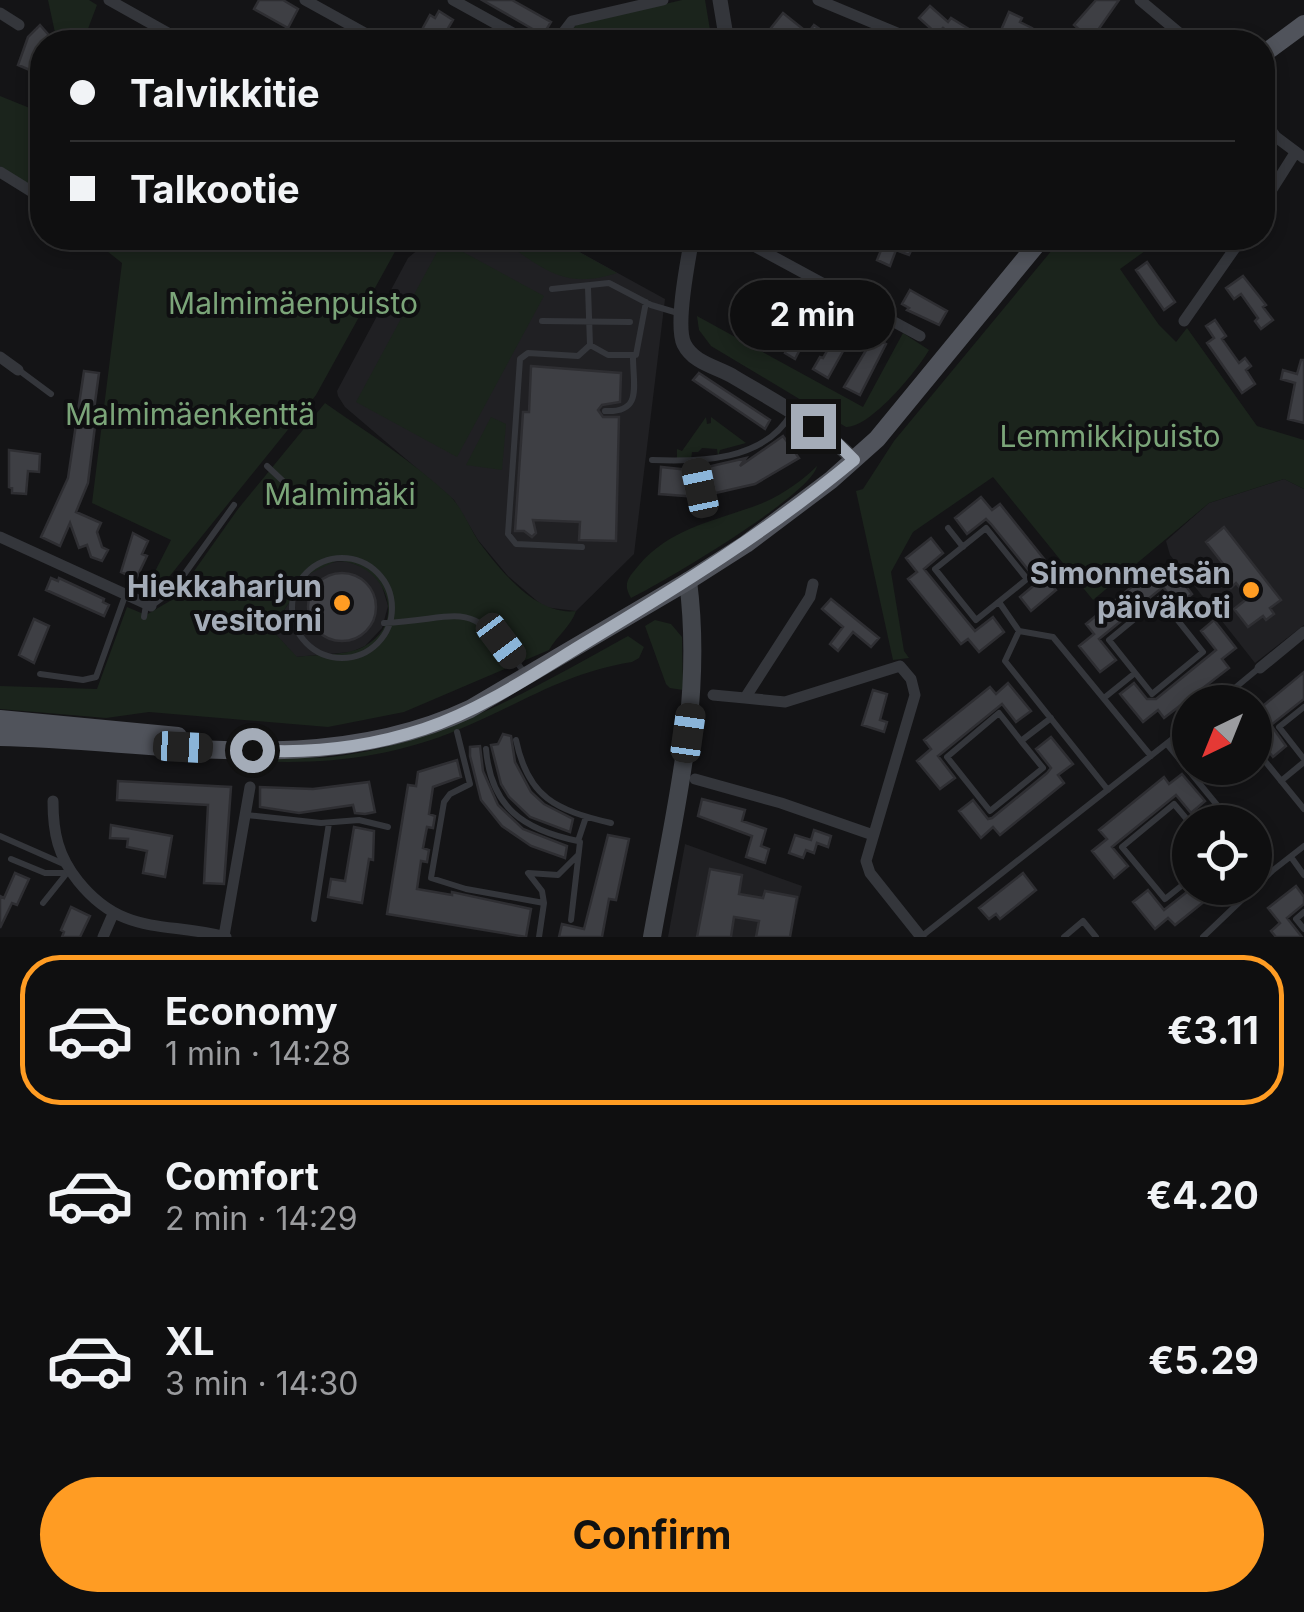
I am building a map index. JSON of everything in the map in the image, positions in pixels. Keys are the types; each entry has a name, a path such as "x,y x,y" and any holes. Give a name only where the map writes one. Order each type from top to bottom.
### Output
{"main road":[{"path":"1275,45 1304,24"},
{"path":"0,737 287,752 349,747 419,731 470,709 528,678 746,544 854,460 907,404 1032,250"},
{"path":"652,937 693,693 694,626 688,581"},
{"path":"0,719 150,732 287,752"}],"street":[{"path":"109,0 163,30"},
{"path":"305,0 359,30"},
{"path":"453,0 507,30"},
{"path":"566,30 572,22 663,0"},
{"path":"720,0 725,30"},
{"path":"818,0 890,30"},
{"path":"1140,0 1176,30"},
{"path":"0,14 18,25"},
{"path":"1275,135 1300,156 1275,188"},
{"path":"0,172 30,191"},
{"path":"691,250 683,314 701,348 722,369 836,442 854,460"},
{"path":"760,250 920,336"},
{"path":"1184,321 1234,250"},
{"path":"0,357 18,370"},
{"path":"0,537 147,609"},
{"path":"746,698 810,597 813,584"},
{"path":"1260,668 1304,632"},
{"path":"712,695 785,702 900,666 911,679 915,695 867,867 921,937"},
{"path":"695,779 873,835"},
{"path":"54,802 56,840 68,869 101,906 146,924 224,937 250,787"},
{"path":"103,937 113,914"}],"lane":[{"path":"552,288 588,288 609,283 646,302 683,314"},
{"path":"588,288 590,344 598,352 634,357"},
{"path":"605,411 620,412 634,398 634,357 646,302"},
{"path":"542,321 630,322"},
{"path":"582,548 516,544 508,534 520,359 528,354 578,356 590,344"},
{"path":"18,370 51,394"},
{"path":"652,460 694,462 734,454 781,431 792,412"},
{"path":"694,462 700,488"},
{"path":"267,466 285,483"},
{"path":"147,609 173,590 234,505"},
{"path":"948,528 963,547"},
{"path":"986,528 1027,579 976,620 935,569 963,547 986,528"},
{"path":"333,558 349,558 378,573 388,588 392,604 387,623 374,646 362,654 334,657 307,644 292,616 292,600 297,586 312,568 333,558"},
{"path":"40,674 83,680 96,677 125,596"},
{"path":"1160,598 1203,652 1152,694 1135,673 1109,640 1160,598"},
{"path":"999,602 1020,631 1053,637 1152,756"},
{"path":"387,623 449,614 476,621 501,641 528,678"},
{"path":"1020,631 1005,661 1108,790"},
{"path":"1239,685 1260,668"},
{"path":"1104,698 1135,673"},
{"path":"1281,781 1304,760 1279,727 1304,707"},
{"path":"999,713 1021,740 1043,768 990,811 947,756 999,713"},
{"path":"1021,740 1051,718"},
{"path":"457,732 470,784 450,794 444,802 431,878 466,889 544,903"},
{"path":"516,740 530,784 552,802 611,823"},
{"path":"921,937 1172,740"},
{"path":"1167,744 1217,805"},
{"path":"486,750 494,788 505,805 531,827 580,840"},
{"path":"1272,770 1304,809"},
{"path":"1172,806 1122,846 1165,899 1172,893"},
{"path":"245,814 329,823 358,820 388,827"},
{"path":"571,920 586,817"},
{"path":"314,919 329,823"},
{"path":"0,836 68,869"},
{"path":"1272,871 1304,846"},
{"path":"539,937 544,903 542,892 528,874 558,875 578,855"},
{"path":"1290,857 1304,875"},
{"path":"11,859 35,870 68,869"},
{"path":"43,903 68,869"},
{"path":"1203,937 1236,905"},
{"path":"1304,912 1296,919 1304,929"},
{"path":"1064,937 1083,922 1096,937"}],"shaded area":[{"path":"418,250 576,250 665,299 634,554 576,611 544,607 508,576 478,540 454,500 345,407 338,396 337,391 408,258"},
{"name":"Simonmetsän päiväkoti","path":"1284,479 1304,489 1304,625 1255,663 1170,555 1166,541 1209,503"},
{"path":"346,561 368,569 381,583 388,606 382,628 365,646 351,652 296,657 271,629 309,574 328,563"},
{"path":"685,844 802,886 790,937 668,937"}],"green space":[{"path":"48,0 89,0 97,5 88,30 54,30"},
{"path":"682,0 705,0 710,30 569,30"},
{"path":"0,96 30,108 30,185 0,166"},
{"name":"Malmimäenkenttä","path":"106,250 396,250 316,395 156,593 144,593 171,540 92,503 122,263"},
{"path":"438,250 460,250 544,296 457,457 356,402"},
{"path":"516,250 576,250 617,273 582,279 541,267"},
{"name":"Lemmikkipuisto","path":"1052,250 1146,250 1120,269 1159,325 1176,342 1187,328 1257,426 1304,440 1304,489 1284,479 1209,503 1093,600 993,477 913,532 891,572 904,651 909,658 893,660 856,491 863,489 894,441"},
{"path":"697,316 863,407 903,333 929,350 880,409 846,427 711,346 699,330"},
{"name":"Malmimäki","path":"325,403 450,496 479,542 521,589 547,606 576,611 549,650 404,712 328,727 149,712 106,718 0,709 0,686 97,689 127,607 146,615 175,598 238,509","holes":["336,561 353,564 378,581 385,594 386,622 379,635 350,652 297,657 271,629 309,574"]},
{"path":"491,417 506,424 502,470 466,465"},
{"path":"706,417 707,424 711,417 746,443 720,450 718,456 717,449 702,448 692,452 691,460 677,458 677,449 682,451"},
{"path":"817,466 790,497 764,516 631,598 627,588 630,577 666,541 772,499"},
{"path":"655,620 671,624 682,637 683,690 666,684 645,626"},
{"path":"628,636 644,647 632,662 563,681 435,739 359,757 255,761 262,756 331,757 410,740 485,711"}],"building":[{"path":"259,0 283,0 298,9 288,28 254,9"},
{"path":"482,0 512,0 551,22 546,30 534,30"},
{"path":"1096,0 1119,0 1098,30 1080,30 1074,25"},
{"path":"930,6 948,22 951,18 970,30 932,30 919,18"},
{"path":"439,11 453,20 447,30 422,30 430,15 435,18"},
{"path":"1009,12 1032,28 1031,30 1001,30"},
{"path":"783,13 804,30 774,30 771,28"},
{"path":"30,35 30,70 18,65"},
{"path":"881,250 896,250 890,266 877,260"},
{"path":"1147,262 1175,302 1164,310 1136,270"},
{"path":"1243,276 1273,320 1261,329 1241,294 1234,299 1226,288"},
{"path":"910,290 947,311 939,325 902,304"},
{"path":"812,305 826,313 813,336 808,334 795,359 785,353"},
{"path":"1215,320 1226,336 1222,339 1239,363 1245,358 1251,366 1246,370 1255,384 1242,393 1207,343 1214,338 1206,326"},
{"path":"840,328 852,335 828,378 813,369"},
{"path":"874,337 886,344 860,395 844,387"},
{"path":"1301,360 1304,423 1288,419 1295,383 1281,379 1283,370 1297,374"},
{"path":"531,366 621,373 620,402 602,405 598,410 603,417 619,417 616,541 579,540 580,522 533,520 536,533 532,537 515,531 523,412 529,412"},
{"path":"84,371 99,373 97,410 88,483 76,512 101,523 97,532 102,547 108,550 102,561 91,557 87,545 79,548 70,523 60,546 41,537 68,478"},
{"path":"699,373 770,420 765,429 693,380"},
{"path":"783,436 799,458 755,484 698,497 659,494 661,467 689,470 694,492 702,494 707,487 703,468 746,458 740,466"},
{"path":"9,450 40,454 39,472 28,471 26,494 12,493 9,487"},
{"path":"981,497 992,510 1000,504 1053,570 1045,577 1056,590 1031,611 1020,597 1038,582 991,524 986,519 967,534 955,518"},
{"path":"1224,527 1281,600 1270,608 1274,614 1266,620 1263,616 1248,627 1234,609 1248,598 1236,583 1231,588 1217,570 1224,565 1206,542"},
{"path":"133,533 148,541 142,554 147,556 136,579 121,572"},
{"path":"931,538 943,553 924,569 975,631 993,617 1004,632 979,652 968,639 961,644 908,579 917,572 906,558"},
{"path":"1171,567 1192,594 1178,606 1163,587 1099,639 1116,660 1100,672 1079,646 1094,634 1086,624 1151,571 1156,578"},
{"name":"Hiekkaharjun vesitorni","path":"342,573 366,583 376,607 366,631 342,641 318,631 308,607 318,583"},
{"path":"51,578 104,599 109,605 104,616 46,590"},
{"path":"831,599 879,638 871,647 853,632 838,651 830,644 843,627 822,609"},
{"path":"34,619 49,626 34,663 19,655"},
{"path":"1214,620 1236,648 1222,659 1229,668 1207,685 1173,685 1216,650 1201,631"},
{"path":"1304,672 1304,699 1272,724 1272,698"},
{"path":"1008,683 1031,711 1016,722 1002,704 938,756 955,778 940,789 917,761 931,749 924,740 990,687 996,694"},
{"path":"1134,683 1147,699 1156,699 1172,686 1172,712 1164,718 1158,710 1143,722 1120,694"},
{"path":"873,690 887,694 880,720 887,722 884,732 862,725"},
{"path":"1272,726 1286,746 1272,756"},
{"path":"503,734 511,736 515,762 531,792 544,804 573,819 570,832 530,817 509,797 501,784 491,745 498,744"},
{"path":"1051,737 1073,764 1058,775 1064,783 1000,835 993,827 981,838 959,811 973,800 988,819 992,818 1051,768 1036,749"},
{"path":"480,746 483,771 498,805 523,829 567,846 565,858 531,846 502,826 481,800 470,756 470,747"},
{"path":"457,760 461,777 433,787 429,814 435,816 433,828 427,827 423,848 429,850 427,862 421,861 417,889 452,892 531,909 526,937 387,914 408,785 416,786 418,772"},
{"path":"1164,777 1169,784 1191,785 1205,801 1200,805 1184,805 1176,795 1112,847 1128,866 1114,878 1092,851 1107,839 1099,830"},
{"path":"118,781 231,787 224,884 204,883 208,805 117,800"},
{"path":"369,782 375,812 355,813 353,805 299,813 260,807 260,787 313,789"},
{"path":"702,799 745,810 742,821 766,829 761,846 769,849 765,863 746,857 752,836 698,816"},
{"path":"111,825 172,836 165,877 143,873 147,851 127,847 128,839 110,838"},
{"path":"354,827 374,831 373,860 369,859 362,903 328,897 331,879 345,881"},
{"path":"814,830 831,836 828,847 817,843 814,853 806,850 803,858 789,853 795,835 811,840"},
{"path":"608,835 629,839 616,900 609,899 602,937 559,937 562,924 584,929"},
{"path":"710,869 742,875 739,894 763,898 765,891 797,897 790,937 756,937 759,921 734,917 731,937 697,937"},
{"path":"15,873 29,879 0,928 0,896 4,898"},
{"path":"1023,873 1036,890 1000,919 996,914 989,919 979,908"},
{"path":"1296,886 1304,904 1287,918 1302,937 1276,937 1271,931 1280,923 1268,908"},
{"path":"1148,890 1164,910 1172,904 1200,905 1175,925 1168,918 1155,929 1133,902"},
{"path":"71,907 90,916 80,937 62,937 61,930"}],"place":[{"name":"Simonmetsän päiväkoti","path":"1251,590"},
{"name":"Hiekkaharjun vesitorni","path":"342,603"}],"route":[{"path":"252,750 287,752 349,747 400,736 437,724 528,678 746,544 854,460 813,426"}],"park label":[{"name":"Malmimäenpuisto","path":"293,303"}]}
